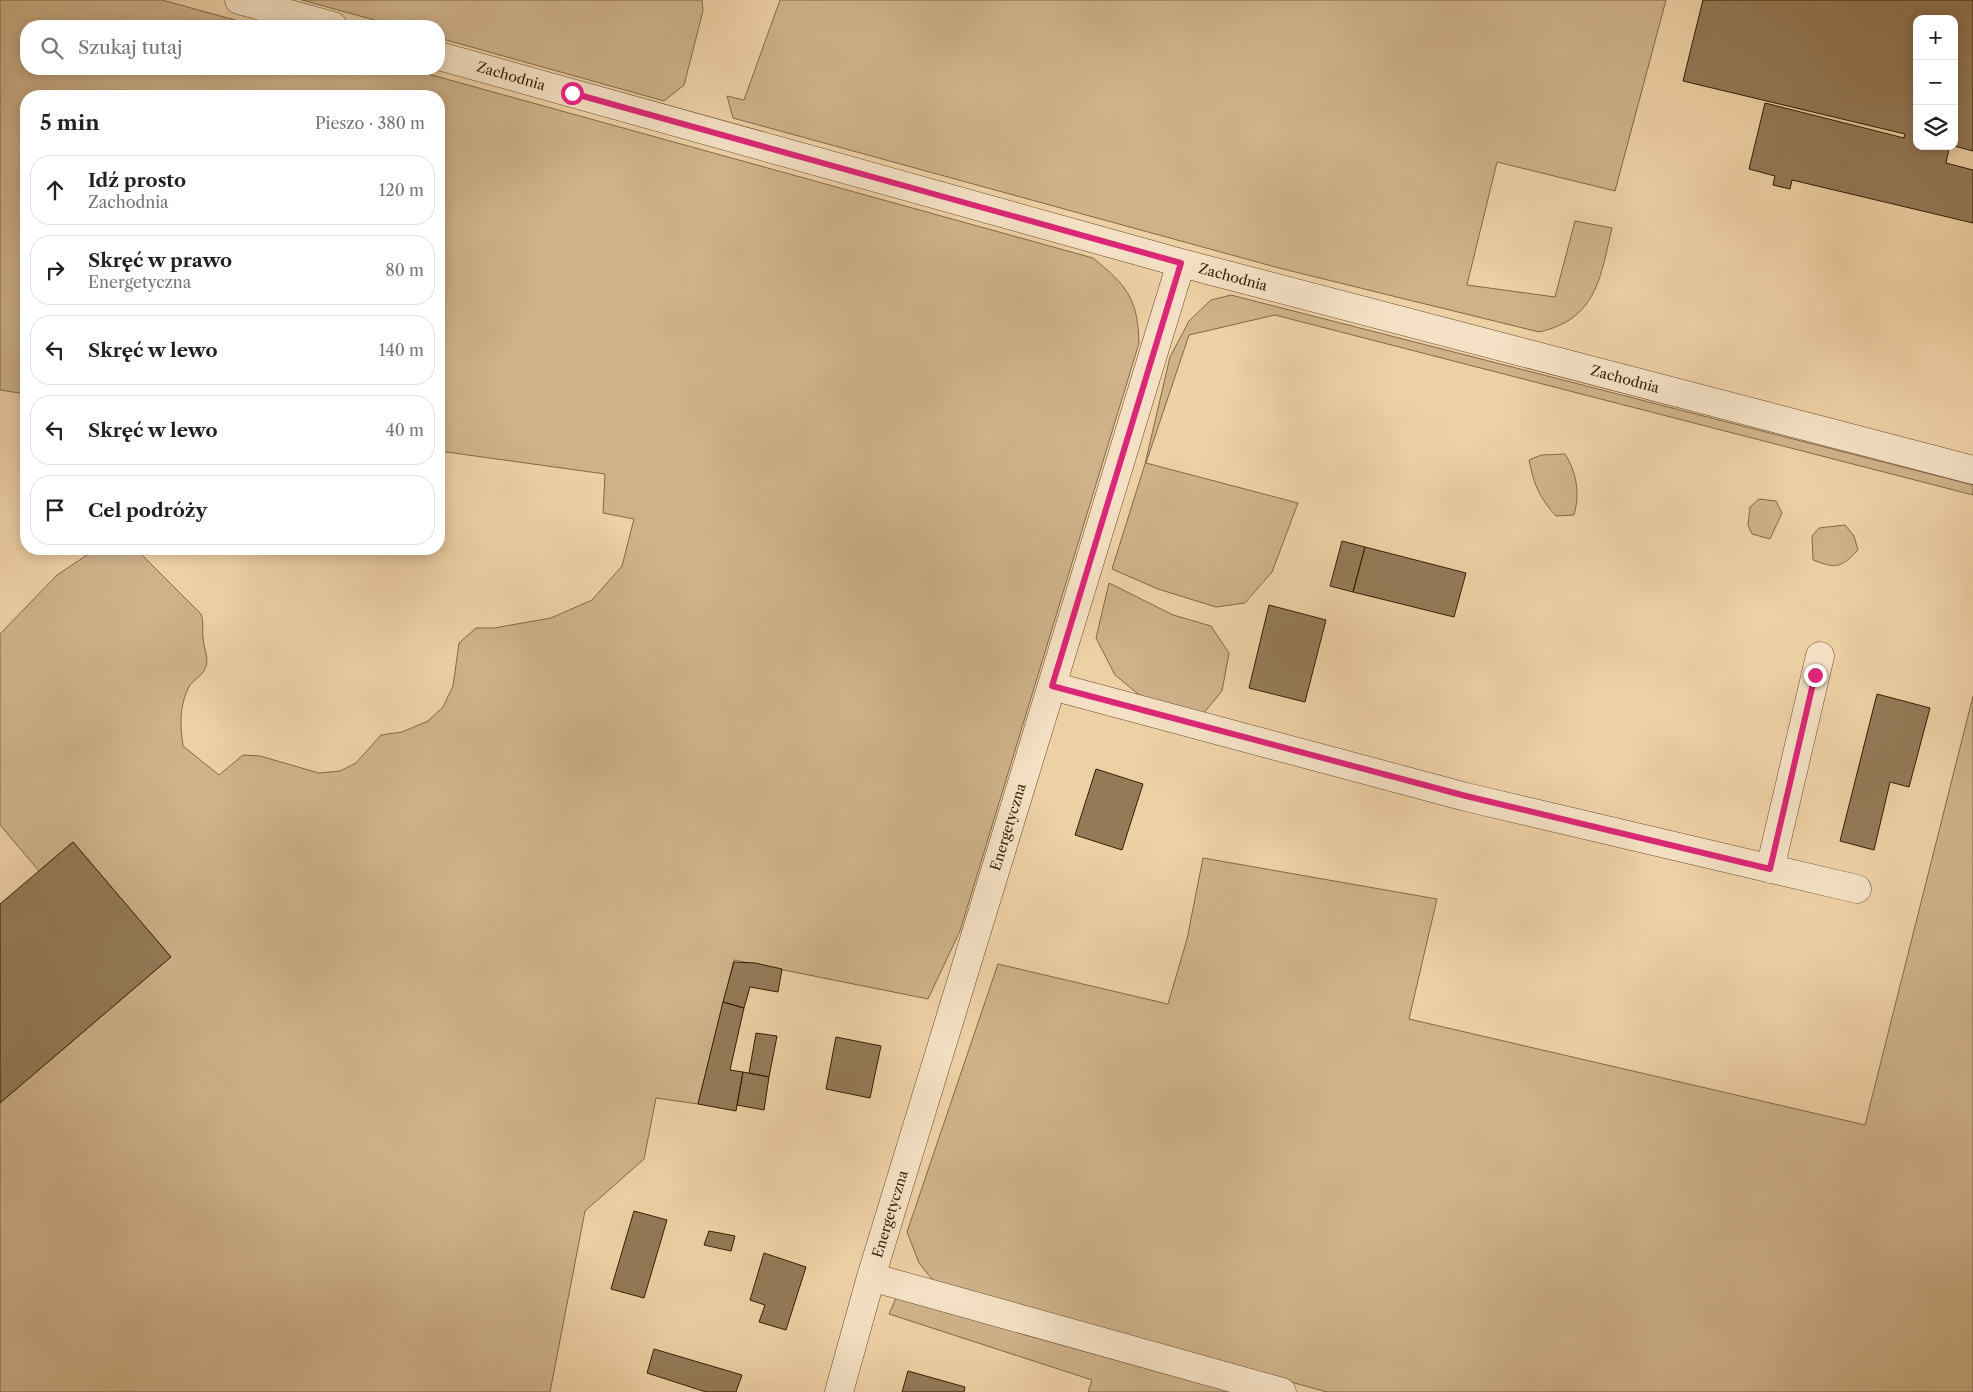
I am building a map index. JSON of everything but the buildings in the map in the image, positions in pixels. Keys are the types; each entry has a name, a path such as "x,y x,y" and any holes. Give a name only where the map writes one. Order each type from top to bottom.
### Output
{"street":[{"path":"239,0 311,20"},
{"name":"Zachodnia","path":"445,58 1181,263 1973,470"},
{"name":"Energetyczna","path":"839,1392 871,1277 1181,263"},
{"path":"1770,869 1820,656"},
{"path":"1052,686 1466,796 1857,889"},
{"path":"871,1277 1282,1392"}],"shaded area":[{"path":"0,0 162,0 235,20 20,20 20,75 432,75 1093,258 1122,285 1133,303 1139,343 960,931 928,999 734,960 698,1104 656,1098 644,1159 585,1211 550,1392 0,1392 0,1103 171,957 73,842 39,871 0,825 0,634 57,575 87,555 142,555 202,617 203,641 207,663 202,673 190,685 186,693 181,723 183,746 219,775 243,755 260,756 319,773 340,771 356,763 381,735 402,732 428,721 443,707 453,686 459,643 476,628 494,628 551,618 592,600 622,566 634,519 603,513 605,474 445,452 445,90 20,90 20,393 0,390"},
{"path":"302,0 702,0 703,11 684,85 664,101 445,40 445,20 374,20"},
{"path":"780,0 1666,0 1615,191 1497,162 1467,285 1555,297 1575,221 1612,228 1599,279 1593,294 1584,307 1573,317 1558,326 1539,332 1279,268 733,118 727,96 744,100"},
{"path":"1231,295 1973,485 1973,495 1275,315 1189,335 1146,463 1298,503 1272,572 1245,603 1216,607 1158,589 1112,569 1145,464 1170,357 1189,321 1211,300"},
{"path":"1565,454 1575,476 1577,491 1576,507 1574,515 1556,516 1545,503 1538,490 1529,460 1541,455"},
{"path":"1759,499 1776,501 1782,513 1770,539 1752,534 1748,525 1750,507"},
{"path":"1845,525 1854,536 1858,550 1838,565 1827,565 1813,560 1812,536 1819,528"},
{"path":"1109,583 1173,615 1211,626 1229,653 1222,691 1203,714 1143,698 1115,675 1096,638"},
{"path":"1973,696 1973,1392 1327,1392 935,1283 919,1263 907,1232 998,964 1168,1004 1187,939 1203,858 1437,899 1409,1019 1865,1125"},
{"path":"896,1298 1232,1392 1088,1392 1092,1380 889,1314"}],"route":[{"path":"572,93 1181,263 1052,686 1466,796 1770,869 1815,675"}]}
